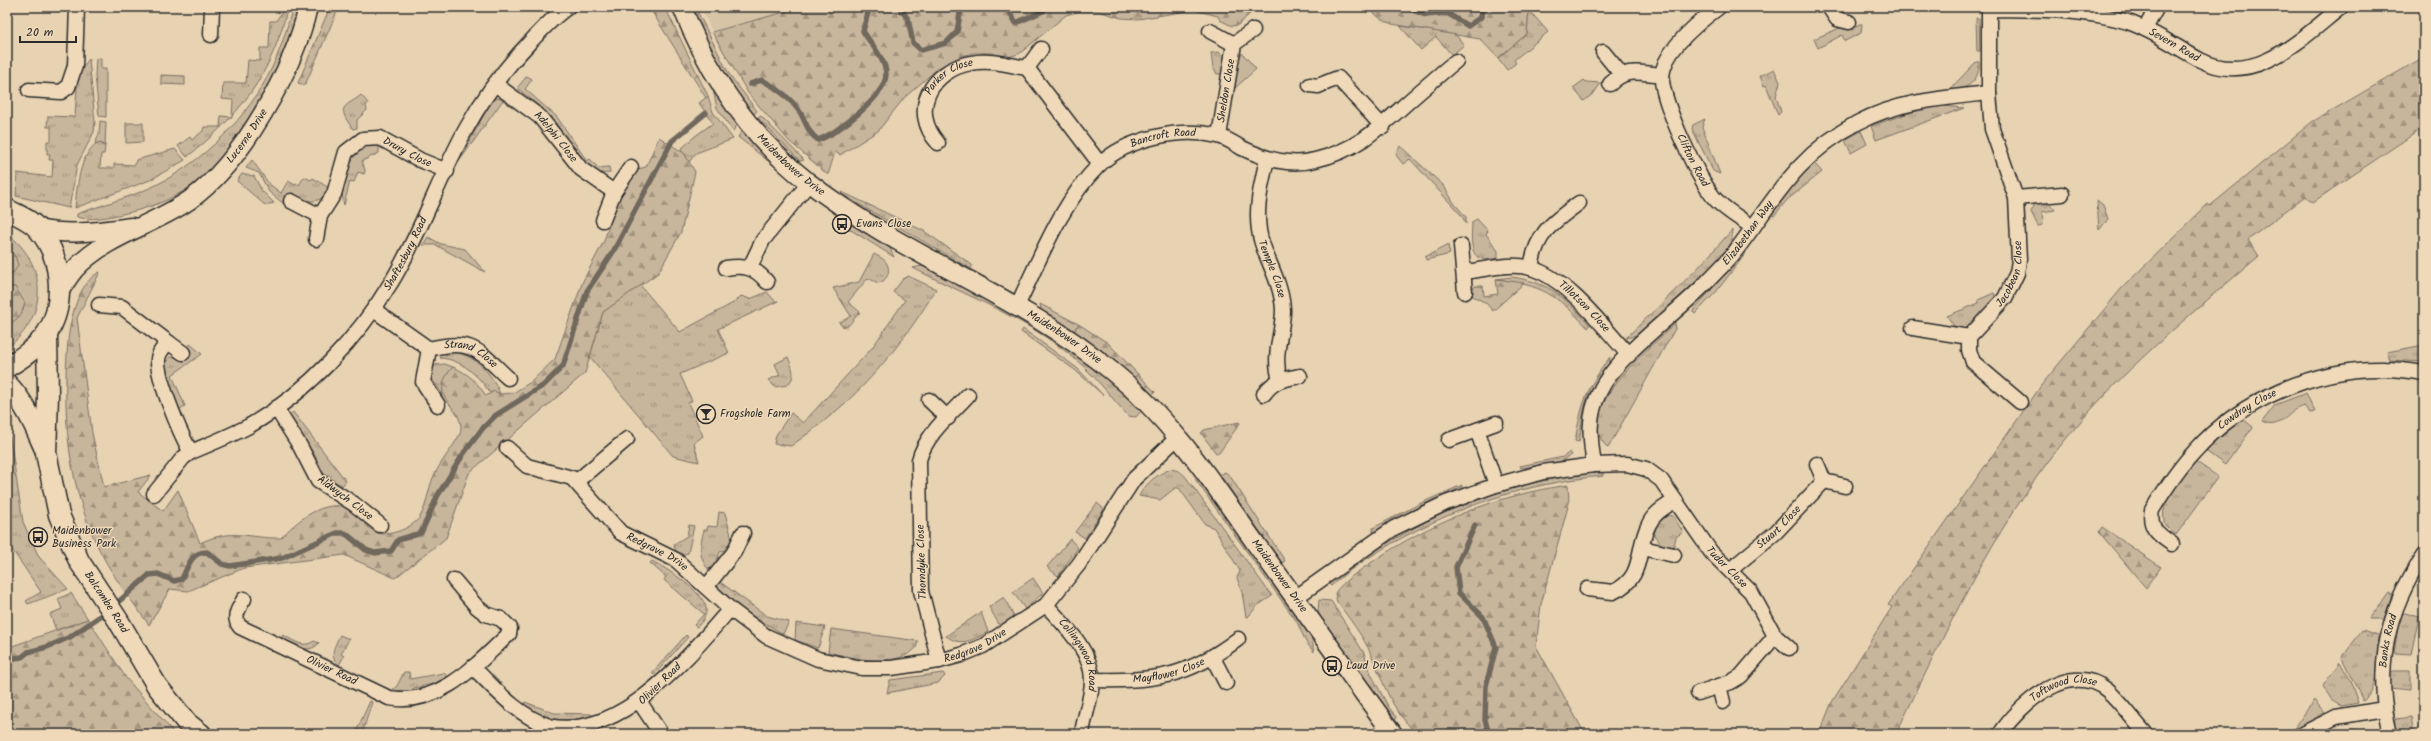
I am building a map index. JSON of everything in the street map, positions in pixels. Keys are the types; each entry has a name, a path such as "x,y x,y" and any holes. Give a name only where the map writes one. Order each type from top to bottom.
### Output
{"main road":[{"path":"7,210 38,228 50,248 56,265 59,292 54,318 47,334 25,356 7,367"},
{"name":"Balcombe Road","path":"46,453 48,396 47,334"},
{"name":"Balcombe Road","path":"7,384 29,413 46,453 59,515 80,561 118,620 157,686 187,723 201,734"}],"street":[{"path":"29,90 61,92 68,87 76,66 77,7"},
{"path":"211,35 212,7"},
{"name":"Lucerne Drive","path":"59,292 74,270 91,254 139,226 162,216 191,198 213,180 260,119 286,70 305,22 308,7"},
{"name":"Maidenbower Drive","path":"682,7 709,65 734,105 770,148 809,183 855,215 1017,306 1113,371 1139,395 1178,437 1203,468 1393,734"},
{"path":"1610,84 1621,74 1630,72 1662,75 1671,54 1684,38 1719,7"},
{"path":"1829,7 1837,19 1849,22"},
{"path":"2146,29 2157,7"},
{"name":"Severn Road","path":"1989,8 2094,14 2146,29 2212,65 2247,68 2281,54 2341,7"},
{"name":"Shaftesbury Road","path":"154,494 183,458 191,452 250,425 276,408 313,377 353,336 374,310 393,280 466,130 495,84 526,46 565,8"},
{"name":"Jacobean Close","path":"1969,337 2005,298 2017,273 2019,260 2016,198 1992,129 1989,93 1989,8"},
{"name":"Sheldon Close","path":"1219,136 1234,44 1253,30"},
{"name":"Sheldon Close","path":"1210,31 1234,44"},
{"path":"1041,49 1027,68 1100,164"},
{"path":"1603,52 1621,74"},
{"name":"Bancroft Road","path":"1017,306 1056,228 1080,187 1100,164 1131,146 1167,134 1196,133 1219,136 1267,159 1286,162 1314,161 1362,142 1382,127 1456,61"},
{"name":"Parker Close","path":"938,143 928,132 923,112 926,97 942,78 956,68 971,63 991,63 1027,68"},
{"name":"Clifton Road","path":"1662,75 1668,108 1710,193 1720,203 1753,227"},
{"path":"1310,85 1318,86 1338,78 1382,127"},
{"name":"Adelphi Close","path":"495,84 540,117 581,169 614,192"},
{"name":"Elizabethan Way","path":"1594,465 1590,434 1594,404 1607,379 1629,355 1689,301 1733,254 1796,169 1829,140 1857,123 1885,111 1908,104 1989,93"},
{"name":"Drury Close","path":"316,239 320,216 334,194 346,152 363,139 380,138 388,141 415,157 447,171"},
{"name":"Temple Close","path":"1267,159 1259,200 1258,229 1281,293 1283,310 1276,363 1280,379"},
{"path":"603,220 614,192 631,167"},
{"path":"750,267 763,240 809,183"},
{"path":"2016,198 2062,194"},
{"path":"291,201 320,216"},
{"path":"1464,272 1504,267 1531,268 1534,250 1538,241 1555,222 1579,203"},
{"name":"Lucerne Drive","path":"38,228 60,234 79,234 139,226"},
{"path":"1461,246 1465,292"},
{"path":"726,268 750,267 755,269 767,282"},
{"name":"Tillotson Close","path":"1531,268 1570,293 1629,355"},
{"path":"99,305 122,307 183,352"},
{"name":"Strand Close","path":"374,310 429,349 449,344 466,345 480,353 508,378"},
{"path":"1913,328 1969,337 1969,350 1973,362 2020,402"},
{"path":"168,342 159,354 159,368 182,437 191,452"},
{"name":"Strand Close","path":"429,349 423,382 438,405"},
{"name":"Cowdray Close","path":"2172,544 2153,528 2151,522 2152,510 2174,476 2195,450 2217,430 2246,409 2277,392 2336,374 2384,368 2424,372"},
{"path":"1264,394 1280,379 1300,376"},
{"path":"929,400 948,418 968,395"},
{"name":"Aldwych Close","path":"276,408 300,446 318,481 354,504 380,526"},
{"name":"Thorndyke Close","path":"939,661 922,591 919,460 925,444 948,418"},
{"path":"1449,440 1496,424"},
{"path":"1477,430 1496,485"},
{"name":"Redgrave Drive","path":"507,448 527,466 567,475 577,481 621,533 676,560 707,586 730,609 766,636 818,659 862,668 892,668 939,661 983,646 1046,606 1078,564 1134,479 1178,437"},
{"path":"577,481 627,439"},
{"name":"Tudor Close","path":"1594,465 1627,464 1646,469 1661,480 1674,501 1711,552 1751,592 1775,636 1789,648"},
{"path":"1817,464 1824,481 1845,486"},
{"path":"1295,598 1394,528 1446,503 1496,485 1543,472 1594,465"},
{"name":"Stuart Close","path":"1730,570 1776,532 1824,481"},
{"path":"1587,589 1604,593 1621,588 1634,574 1649,524 1656,514 1674,501"},
{"path":"707,586 734,552 743,532"},
{"path":"1642,548 1674,556"},
{"name":"Banks Road","path":"2390,734 2384,709 2383,665 2391,621 2399,597 2424,555"},
{"name":"Olivier Road","path":"244,599 237,613 237,623 240,627 389,698 407,699 436,693 452,684 509,634 510,628 501,620 486,614 477,607 454,580"},
{"name":"Collingwood Road","path":"1046,606 1082,650 1090,666 1092,680 1082,734"},
{"name":"Olivier Road","path":"473,667 510,703 535,720 549,726 566,730 597,725 613,719 641,704 668,678 730,609"},
{"path":"1698,693 1719,686 1741,676 1775,636"},
{"name":"Mayflower Close","path":"1092,680 1157,678 1191,668 1213,658 1238,640"},
{"path":"1213,658 1226,683"},
{"name":"Toftwood Close","path":"2000,734 2006,726 2043,691 2059,682 2077,680 2092,682 2106,690 2146,734"},
{"path":"1719,686 1723,702"},
{"path":"641,704 662,734"},
{"path":"2302,734 2336,717 2384,709"}],"shaded area":[{"path":"701,7 803,7 712,32"}],"green space":[{"path":"282,7 288,7 273,54 251,92 232,115 233,100 222,99 223,83 246,83 248,60 260,61 260,48 269,48 270,21 276,21 282,12"},
{"path":"293,7 298,7 291,30 282,56 269,83 238,136 220,159 201,178 175,196 145,208 100,218 88,219 77,217 77,214 131,196 162,182 198,158 230,129 257,94 268,76 282,44"},
{"path":"330,7 339,7 305,85 298,83"},
{"path":"649,7 665,7 708,96 706,98"},
{"path":"691,7 695,7 729,74 757,111 754,114 735,89 719,63 704,36"},
{"path":"803,7 1257,7 1238,25 1232,26 1220,20 1218,16 1194,10 1138,19 1121,18 1098,11 1080,11 1066,15 1019,54 1008,57 991,53 973,53 959,57 937,69 904,98 878,131 840,155 835,152 828,175 788,140 748,93 712,32"},
{"path":"1367,7 1529,7 1527,34 1498,58 1480,39 1392,24 1381,19"},
{"path":"1529,10 1548,32 1514,60 1516,63 1507,70 1498,58 1527,34"},
{"path":"1976,18 1979,18 1980,51 1977,51"},
{"path":"1862,24 1861,33 1845,41 1842,35 1818,48 1814,39 1842,27 1857,26"},
{"path":"1400,26 1455,34 1464,45 1452,55 1436,37 1421,50"},
{"path":"1219,52 1224,57 1223,74 1217,74 1213,68 1211,53"},
{"path":"1242,53 1256,69 1235,88 1237,63"},
{"path":"2424,57 2424,127 2313,202 2305,196 2248,240 2259,256 2181,323 2131,369 2106,393 2061,445 2036,478 1991,548 1932,659 1896,734 1819,734 1832,702 1892,607 1888,605 2043,383 2122,288 2208,204 2210,206 2312,122"},
{"path":"101,58 101,69 106,69 106,117 99,116 95,75 96,59"},
{"path":"89,59 95,122 94,132 77,165 69,208 16,196 17,173 52,177 53,160 49,160 50,154 47,154 47,141 51,141 51,127 47,127 48,116 75,117 78,73"},
{"path":"1976,62 1979,62 1979,69 1972,83 1963,88 1951,91 1952,87"},
{"path":"1774,69 1780,82 1776,96 1781,112 1778,115 1766,85 1764,86 1760,76"},
{"path":"161,75 185,76 185,85 161,84"},
{"path":"527,76 532,79 525,89 557,117 587,161 590,159 598,168 609,167 610,173 600,173 583,163 552,118 540,106 517,88"},
{"path":"1584,80 1586,82 1601,83 1594,93 1584,101 1573,88"},
{"path":"713,90 738,124 733,131 717,108"},
{"path":"361,95 368,103 366,106 367,110 357,120 357,128 353,129 347,121 343,110 347,104"},
{"path":"708,96 713,112 733,139 696,153 689,162 684,153 680,150 713,123 699,103"},
{"path":"498,98 503,100 458,163 490,103"},
{"path":"1944,106 1964,108 1876,140 1871,126 1912,112"},
{"path":"221,116 231,117 206,141 187,157 178,146 190,137 192,140 203,131 204,127 220,127"},
{"path":"761,116 804,160 800,161 758,118"},
{"path":"1705,119 1702,127 1720,174 1713,171 1692,129 1693,125"},
{"path":"100,121 106,122 105,146 101,142 95,144 99,134"},
{"path":"126,123 143,123 143,142 126,143"},
{"path":"743,130 783,173 738,137"},
{"path":"1861,131 1867,144 1851,153 1845,140"},
{"path":"659,137 684,153 695,172 681,232 658,273 603,312 585,373 469,473 446,538 395,578 344,555 244,568 188,591 170,589 149,625 115,577 99,550 87,522 78,493 72,464 66,403 68,341 76,302 86,284 92,277 100,272 77,318 92,433 104,487 151,475 138,492 163,511 178,490 200,543 212,538 232,535 281,538 303,518 322,508 331,506 341,506 350,509 370,529 378,533 389,534 408,527 421,515 433,478 460,434 461,425 458,417 444,396 443,388 445,378 453,367 472,379 486,396 494,391 500,394 513,393 531,382 555,359 583,281 604,241 616,203 638,169 646,167"},
{"path":"98,142 105,146 104,154 101,154 100,168 114,168 114,164 135,165 136,160 175,149 185,160 150,180 75,208 78,182 83,163 92,148"},
{"path":"364,145 379,145 379,153 362,161 365,170 364,174 358,172 354,182 350,181 344,205 342,189 346,172 353,157"},
{"path":"1400,146 1444,186 1454,203 1466,217 1466,224 1462,216 1410,159 1403,164 1396,155"},
{"path":"252,160 269,184 281,193 288,181 295,185 296,183 299,185 304,177 311,180 313,178 329,188 321,198 317,200 307,201 291,194 284,204 269,192 259,173 246,168"},
{"path":"1814,163 1822,172 1787,200 1774,216 1771,215 1794,183"},
{"path":"242,174 254,176 262,191 274,203 265,205 237,181"},
{"path":"842,192 924,231 972,265 971,269 841,194"},
{"path":"2097,200 2103,205 2108,219 2099,230"},
{"path":"2041,202 2051,205 2055,210 2042,212 2043,225 2038,226 2031,212 2035,204"},
{"path":"1477,219 1488,231 1486,234 1498,251 1498,258 1482,259 1475,253 1471,237 1472,222"},
{"path":"845,220 889,246 894,257 843,225"},
{"path":"1732,230 1732,241 1729,247 1682,300 1652,325 1638,334 1626,338 1697,269"},
{"path":"7,233 20,246 30,260 36,275 38,290 36,306 30,321 21,335 7,348 7,327 11,324 15,287 7,287 7,275 14,272 7,248"},
{"path":"428,237 441,244 465,249 485,272 436,245 423,245"},
{"path":"1448,245 1450,254 1426,260 1425,257"},
{"path":"7,248 15,256 18,265 14,272 7,275"},
{"path":"1745,252 1746,253 1716,292 1695,314 1693,312 1694,309"},
{"path":"874,254 885,261 888,268 888,274 884,280 878,283 868,278 848,302 860,312 847,327 842,326 839,323 851,316 833,288 859,282"},
{"path":"922,266 930,268 1048,334 1110,381 1141,411 1136,417 1128,416 1089,372 1064,350 1023,323 1001,311 913,268"},
{"path":"908,276 936,289 903,339 864,385 830,416 791,446 774,444 776,435 791,413 803,423 872,348 905,300 893,292 903,279"},
{"path":"1512,277 1547,287 1564,299 1590,325 1588,328 1557,299 1537,288 1496,279"},
{"path":"1496,279 1524,283 1493,311 1486,303 1471,295 1471,291 1475,286 1483,286 1484,296 1498,294"},
{"path":"640,285 680,332 735,302 741,296 750,299 767,292 775,301 778,301 718,329 729,353 680,374 692,401 688,403 703,436 694,443 699,462 673,456 590,357 603,312"},
{"path":"7,287 15,287 25,303 21,315 7,327"},
{"path":"1994,293 1996,299 1978,318 1966,325 1954,326 1947,316 1979,303 1978,300"},
{"path":"1040,304 1080,325 1076,327 1075,331 1041,310"},
{"path":"1675,324 1676,327 1608,448 1599,433 1599,417 1606,399 1618,381 1633,363"},
{"path":"1080,325 1108,343 1155,392 1152,395 1114,360 1075,331 1076,327"},
{"path":"1023,329 1077,368 1103,395 1075,370 1021,332"},
{"path":"190,344 202,354 172,375 185,406 178,410 164,365 170,357 180,358"},
{"path":"2424,345 2423,362 2390,360 2387,352"},
{"path":"451,352 468,356 482,366 497,386 500,394 494,391 490,393 475,375 462,365 448,359 440,358"},
{"path":"788,357 793,372 792,379 787,385 775,387 768,380 780,375 775,364"},
{"path":"1610,357 1608,366 1589,394 1584,412 1579,442 1575,441 1580,416 1586,397 1595,378"},
{"path":"445,364 453,367 445,380 443,395 432,379 430,371 434,365"},
{"path":"2306,393 2315,412 2310,413 2304,406 2298,408 2284,419 2274,424 2262,422 2275,405"},
{"path":"293,412 346,481 342,486 324,474 314,454 288,416"},
{"path":"7,419 23,522 39,557 68,589 28,604 26,601 41,592 7,542"},
{"path":"2243,419 2253,427 2225,465 2207,452 2207,448"},
{"path":"1240,423 1219,453 1216,453 1201,433 1204,430"},
{"path":"1570,452 1572,455 1559,462 1521,468 1520,466 1563,457"},
{"path":"2195,461 2217,476 2217,478 2176,535 2165,525 2163,516 2164,507 2172,491"},
{"path":"1171,469 1179,471 1185,476 1272,596 1257,606 1248,617 1246,617 1242,592 1237,578 1240,571 1214,528 1205,524 1179,488 1175,488 1160,500 1139,496 1152,480"},
{"path":"1225,472 1230,476 1285,561 1282,563 1220,475"},
{"path":"1603,472 1603,476 1547,484 1493,498 1442,518 1416,530 1368,558 1331,586 1328,583 1393,540 1425,522 1457,507 1490,495 1525,485 1562,477"},
{"path":"1199,477 1311,634 1314,652 1306,642 1297,622 1195,479"},
{"path":"1462,485 1462,487 1422,505 1373,532 1373,528 1421,503"},
{"path":"1568,485 1569,503 1541,604 1536,646 1585,734 1417,734 1394,706 1368,647 1356,627 1337,602 1335,593 1347,580 1372,562 1417,534 1465,512 1490,503"},
{"path":"1097,503 1104,509 1085,538 1075,532"},
{"path":"719,512 725,513 732,539 728,549 720,552 714,567 708,569 701,555 704,530 707,530 708,526 717,527"},
{"path":"1668,515 1673,516 1683,532 1676,537 1673,549 1662,545 1654,535 1658,522"},
{"path":"689,525 694,526 688,553 680,555 675,549 674,544 687,536"},
{"path":"2102,527 2161,567 2146,588 2099,532"},
{"path":"1070,539 1078,548 1058,576 1047,567"},
{"path":"652,561 684,581 699,595 704,602 706,614 697,627 694,625 704,614 664,580 666,577 650,563"},
{"path":"1033,578 1043,593 1025,609 1013,592"},
{"path":"720,582 767,616 789,622 783,634 743,610 716,585"},
{"path":"71,593 88,619 56,630 50,614 62,609 58,599"},
{"path":"2389,593 2392,595 2384,619 2369,619"},
{"path":"1004,597 1014,617 1000,626 989,607"},
{"path":"1319,600 1331,601 1364,653 1371,674 1388,706 1397,718 1393,721 1321,618 1318,612"},
{"path":"981,612 988,632 972,640 962,642 946,636"},
{"path":"2405,613 2419,617 2411,654 2394,653 2400,615"},
{"path":"88,619 126,678 175,734 7,734 7,648"},
{"path":"796,623 825,627 818,648 795,640"},
{"path":"831,629 918,641 916,648 897,658 886,660 862,659 828,652"},
{"path":"2362,630 2378,635 2379,639 2375,681 2369,695 2363,701 2342,658"},
{"path":"283,635 302,644 314,641 319,643 310,649 300,648 281,639"},
{"path":"340,635 349,639 341,654 344,656 339,665 333,655"},
{"path":"686,635 688,637 654,675 652,673"},
{"path":"2340,662 2350,680 2358,703 2342,706 2331,699 2323,686"},
{"path":"2393,671 2410,671 2410,690 2389,688 2390,674"},
{"path":"404,672 409,672 410,679 444,673 447,676 438,683 414,688 413,691 392,690 397,686"},
{"path":"943,673 945,676 938,683 887,693 890,680"},
{"path":"2314,700 2325,713 2293,730"},
{"path":"370,701 372,702 362,734 356,732"},
{"path":"525,702 554,713 590,714 595,716 575,720 550,718 533,710 524,704"},
{"path":"2411,717 2414,734 2397,734 2396,719"},
{"path":"2352,729 2362,731 2366,734 2330,734"}],"waterway":[{"path":"750,84 762,80 783,94 800,112 809,131 818,140 837,130 860,113 870,103 884,83 886,74 883,63 863,31 869,9 875,7"},
{"path":"899,7 908,19 913,43 921,50 946,43 957,32 961,7"},
{"path":"1007,7 1016,23 1043,11 1044,7"},
{"path":"1404,7 1426,15 1447,13 1468,26 1481,17 1482,7"},
{"path":"7,659 22,657 28,652 47,647 70,637 109,610 149,575 158,574 174,581 182,579 188,565 197,554 207,552 222,564 230,566 282,558 337,533 345,533 366,550 375,553 391,551 398,540 421,533 438,495 464,453 482,429 496,415 544,385 563,366 587,291 613,252 672,141 706,113"},
{"path":"1475,525 1456,567 1459,593 1483,617 1496,647 1486,686 1485,720 1489,734"}],"place":[{"name":"Evans Close","path":"842,224"},
{"name":"Frogshole Farm","path":"706,414"},
{"name":"Maidenbower Business Park","path":"38,537"},
{"name":"Laud Drive","path":"1332,666"}]}
